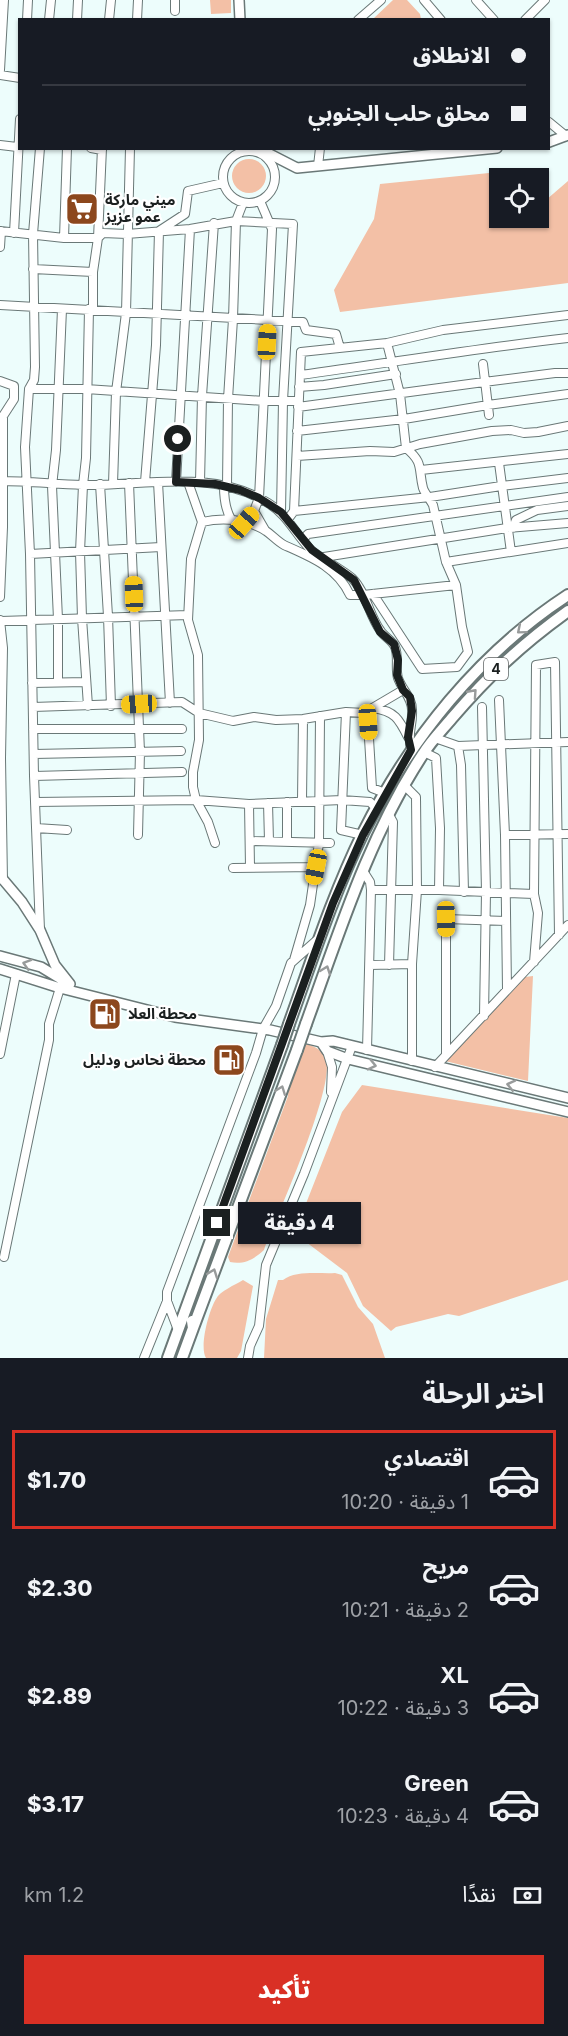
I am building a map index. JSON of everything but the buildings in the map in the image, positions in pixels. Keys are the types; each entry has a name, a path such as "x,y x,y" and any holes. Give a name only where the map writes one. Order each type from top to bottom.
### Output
{"highway":[{"name":"4","path":"185,1311 323,931 373,805 385,794 411,750 467,681 529,624 568,595"},
{"name":"4","path":"193,1328 363,871 404,785 435,738 497,668 528,640 568,611"},
{"path":"182,1358 193,1328 185,1311"},
{"path":"168,1358 185,1311"}],"main road":[{"path":"239,0 240,18"},
{"path":"550,142 567,136"},
{"path":"262,150 297,168 477,150"},
{"path":"1,878 22,903 40,930 55,965 70,984"},
{"path":"0,956 40,968 90,996"},
{"path":"0,969 60,988 175,1017 263,1029 321,1042 330,1041 568,1098"},
{"path":"321,1042 327,1051 348,1059 568,1112"}],"street":[{"path":"0,70 4,0"},
{"path":"27,18 28,0"},
{"path":"49,18 51,0"},
{"path":"77,18 78,0"},
{"path":"109,18 111,0"},
{"path":"137,18 138,0"},
{"path":"175,0 175,11"},
{"path":"360,18 381,0"},
{"path":"424,0 439,18"},
{"path":"476,0 492,18"},
{"path":"527,18 545,0"},
{"path":"0,75 18,78"},
{"path":"550,123 567,136"},
{"path":"14,233 18,138"},
{"path":"0,144 17,147"},
{"path":"40,150 33,234 35,367 34,380 29,389 25,447 40,930"},
{"path":"64,238 67,150"},
{"path":"88,706 80,552 82,485 86,458 86,389 93,272 98,238 102,150"},
{"path":"113,484 116,392 126,313 130,150"},
{"path":"318,166 320,150"},
{"path":"245,151 262,154 273,166 275,180 271,192 260,201 243,203 230,196 223,183 224,169 232,156 245,151"},
{"path":"159,231 185,214 188,191 223,183"},
{"path":"244,523 254,511 259,498 268,321 272,230 260,201"},
{"path":"231,519 227,512 224,495 236,221 243,203"},
{"path":"0,247 0,231 64,238 98,238 103,233 127,234 190,229 236,221 293,224 283,401 281,512"},
{"path":"200,482 202,396 214,223"},
{"path":"176,482 190,229"},
{"path":"145,482 153,394 159,231"},
{"path":"33,269 93,272"},
{"path":"0,305 303,322 306,330 336,334 340,348"},
{"path":"58,682 53,483 62,309"},
{"path":"288,519 294,511 301,352 387,343 443,330 568,315"},
{"path":"300,375 568,338"},
{"path":"373,594 422,669 457,667 468,652 456,585 446,562 430,497 424,491 417,457 406,448 400,394 387,343"},
{"path":"483,364 489,415"},
{"path":"29,389 86,389 283,401 298,404 568,373"},
{"path":"299,387 396,374"},
{"path":"0,381 14,386 14,399 2,416 0,597"},
{"path":"297,431 404,419 568,394"},
{"path":"297,456 370,451 394,452 420,444 492,431 511,430 524,433 568,426"},
{"path":"421,470 568,454"},
{"path":"499,463 503,506 510,528 511,552"},
{"path":"294,511 430,497 568,478"},
{"path":"1,482 26,481 82,485 200,482 226,486 259,498 281,512 312,550 354,580 380,632 394,644 398,660 397,675 403,690 410,697 412,711 408,737"},
{"path":"158,482 170,702"},
{"path":"188,482 202,522 191,559 188,615 198,655 199,740 193,779 196,800 208,822 215,843"},
{"path":"129,483 141,752 138,835"},
{"path":"100,484 111,706"},
{"path":"303,539 308,534 568,497"},
{"path":"510,528 516,520 537,510 568,506"},
{"path":"254,511 265,530"},
{"path":"202,522 231,519 265,530 280,542 314,558 344,582 350,595 456,585"},
{"path":"324,557 510,528 568,523"},
{"path":"446,562 568,543"},
{"path":"30,554 161,547"},
{"path":"1,878 3,648 0,621 188,615"},
{"path":"534,962 538,913 534,894 536,665 555,662 559,935"},
{"path":"32,683 86,682"},
{"path":"33,707 182,702 199,713 233,721 254,717 276,720 303,719 346,712 364,713 403,690"},
{"path":"499,700 505,835 507,990"},
{"path":"482,707 486,892 484,1016"},
{"path":"373,708 386,710 396,717 408,737 411,750"},
{"path":"346,712 341,830 363,835"},
{"path":"35,802 196,800 249,804 342,800 373,805 368,722 364,713"},
{"path":"144,1358 263,1029 276,1006 295,958 309,905 319,843 320,716"},
{"path":"302,801 303,719"},
{"path":"33,729 182,729"},
{"path":"435,738 458,747 568,742"},
{"path":"458,747 461,765 464,892"},
{"path":"34,754 181,751"},
{"path":"424,752 436,758 440,828 439,890"},
{"path":"34,776 182,772"},
{"path":"404,785 416,797 417,891 412,964 412,1061"},
{"path":"372,788 385,794"},
{"path":"287,802 287,842"},
{"path":"268,803 269,841"},
{"path":"249,804 250,867"},
{"path":"389,815 393,822 389,964"},
{"path":"36,828 67,830"},
{"path":"505,835 568,834"},
{"path":"250,841 330,843"},
{"path":"233,868 316,867"},
{"path":"363,871 370,882 371,890 368,1050"},
{"path":"371,890 534,894"},
{"path":"446,1055 446,919 506,921"},
{"path":"435,1067 568,925"},
{"path":"295,958 313,944 323,931"},
{"path":"295,958 303,956 312,961"},
{"path":"370,965 412,964"},
{"path":"0,1054 16,974"},
{"path":"13,1260 2,1256 49,1040 49,1024 60,988"},
{"path":"248,1358 250,1346 259,1326 266,1265 304,1174 329,1102 352,1046"},
{"path":"327,1051 333,1080 329,1102"},
{"path":"166,1300 172,1306 185,1311"},
{"path":"166,1300 178,1330"}],"shaded area":[{"path":"210,0 231,0 231,13 211,14"},
{"path":"393,0 407,0 421,18 374,18"},
{"path":"249,159 261,164 266,176 261,188 249,193 237,188 232,176 237,164"},
{"path":"489,173 489,228 549,228 549,197 568,181 568,283 340,312 334,290 374,219 380,184"},
{"path":"533,976 528,1081 445,1061 525,977"},
{"path":"305,1044 317,1048 326,1059 322,1097 314,1123 264,1250 240,1263 230,1262 228,1257 288,1096 289,1081"},
{"path":"362,1085 568,1118 568,1280 459,1316 448,1314 396,1327 391,1331 363,1306 347,1273 294,1234 342,1112"},
{"path":"335,1273 342,1275 358,1307 373,1324 385,1358 264,1358 266,1319 278,1280 301,1274"},
{"path":"243,1280 253,1286 241,1351 237,1358 206,1358 204,1337 213,1304 221,1293"}],"place":[{"name":"ميني ماركة عمو عزيز","path":"82,209"},
{"name":"محطة العلا","path":"105,1014"},
{"name":"محطة نحاس ودليل","path":"229,1060"}],"route":[{"path":"178,439 176,482 215,484 240,490 259,498 281,512 312,550 354,580 380,632 394,644 398,660 397,675 403,690 410,697 412,711 408,737 411,750 363,835 333,903 217,1223"}]}
